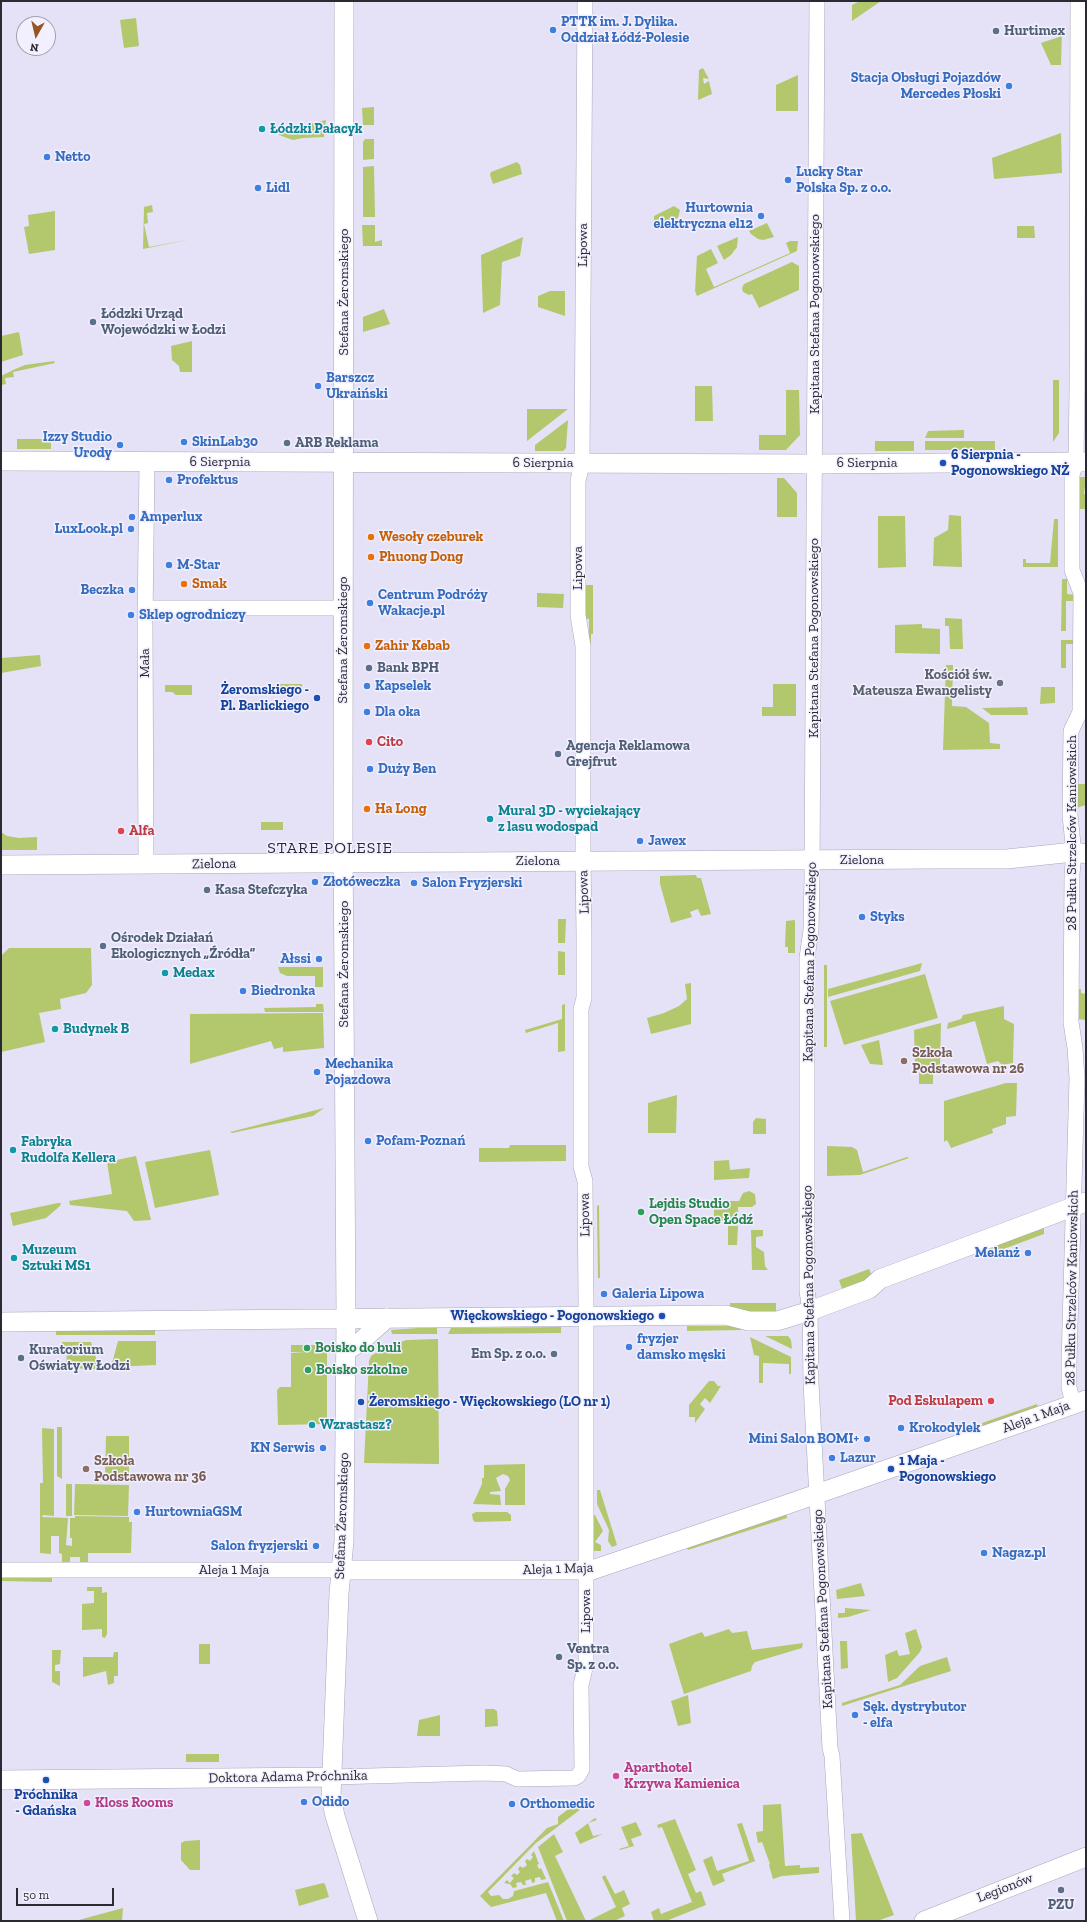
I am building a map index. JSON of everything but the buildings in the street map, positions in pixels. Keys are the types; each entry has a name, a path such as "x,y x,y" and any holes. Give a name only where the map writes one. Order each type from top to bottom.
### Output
{"street":[{"name":"Stefana Żeromskiego","path":"344,1 343,862 346,1351 344,1541 341,1570 331,1803 368,1921"},
{"name":"Lipowa","path":"574,1778 581,1773 582,1769 582,1685 586,1664 587,1561 585,1181 581,1167 581,1009 584,998 583,646 578,615 578,481 582,463 585,1"},
{"name":"Kapitana Stefana Pogonowskiego","path":"817,1 812,860 811,930 807,958 807,1291 810,1310 811,1383 830,1748 832,1756 842,1921"},
{"name":"28 Pułku Strzelców Kaniowskich","path":"1078,1 1081,462 1072,475 1072,570 1080,590 1080,712 1071,731 1070,815 1082,848 1072,874 1071,1022 1076,1048 1079,1205 1069,1387 1079,1402"},
{"name":"6 Sierpnia","path":"1,461 343,461 814,464 1081,462"},
{"name":"Mała","path":"146,864 145,608 147,462"},
{"path":"145,608 343,608"},
{"name":"Zielona","path":"1,864 1007,859 1082,848"},
{"path":"1,1322 725,1315 749,1321 777,1321 869,1289 880,1279 1079,1205"},
{"path":"346,1351 359,1343 387,1318"},
{"name":"Aleja 1 Maja","path":"1,1570 586,1570 817,1494 1079,1402"},
{"name":"Doktora Adama Próchnika","path":"1,1780 332,1777 485,1773 506,1774 517,1779 574,1778"},
{"name":"Legionów","path":"924,1921 1086,1856"}],"green space":[{"path":"860,1 881,1 852,21 852,5"},
{"path":"136,18 139,46 124,48 120,20"},
{"path":"1059,30 1062,31 1061,65 1051,65 1041,43 1059,37"},
{"path":"703,68 709,79 703,78 704,84 709,81 712,94 698,100 699,70"},
{"path":"798,75 798,111 776,111 776,85"},
{"path":"374,107 374,125 363,125 362,108"},
{"path":"326,120 324,137 293,140 279,135 278,132"},
{"path":"1061,133 1062,173 994,179 992,158"},
{"path":"365,139 374,139 374,159 363,160 363,142"},
{"path":"517,162 520,165 522,174 493,184 490,175 491,172"},
{"path":"374,166 375,217 363,217 363,167"},
{"path":"152,205 153,212 147,213 148,223 144,224 149,247 192,239 143,249 144,207"},
{"path":"674,206 680,210 678,218 656,228 654,227 654,216"},
{"path":"55,211 55,250 29,254 24,227 29,226 28,215"},
{"path":"767,223 774,237 763,240 758,239 749,231"},
{"path":"362,225 375,225 375,242 382,240 382,246 363,246"},
{"path":"1017,226 1034,226 1035,238 1017,238"},
{"path":"523,237 520,256 502,262 500,305 483,313 481,255"},
{"path":"738,237 737,247 731,255 724,260 717,246"},
{"path":"790,241 798,241 797,251 697,296 695,291 697,256 711,249 718,263 706,269 714,287 790,253 786,243"},
{"path":"792,262 799,266 799,290 759,308 752,294 749,295 743,292 742,288 744,284"},
{"path":"550,291 565,291 565,316 538,307 538,296"},
{"path":"384,309 390,324 363,332 363,317"},
{"path":"19,332 23,355 1,362 1,336"},
{"path":"192,341 192,372 180,372 179,366 172,360 171,346"},
{"path":"54,361 55,363 13,372 14,377 5,378 6,384 1,385 1,376 13,370 25,365"},
{"path":"1053,380 1059,380 1059,433 1053,442"},
{"path":"695,386 712,386 713,421 695,421"},
{"path":"786,390 799,390 800,435 786,450 759,450 759,435 786,435"},
{"path":"527,409 568,409 527,441"},
{"path":"568,420 566,448 563,451 535,451 535,445"},
{"path":"964,430 964,438 925,438 928,431"},
{"path":"17,439 51,439 51,449 17,449"},
{"path":"875,441 914,441 914,451 875,451"},
{"path":"925,441 995,441 995,450 925,450"},
{"path":"1079,477 1086,477 1084,494 1086,494 1086,509 1077,509"},
{"path":"777,478 784,478 797,493 797,517 777,517"},
{"path":"949,515 961,516 962,567 933,566 934,538 948,530"},
{"path":"878,516 905,516 906,567 878,568"},
{"path":"1054,519 1058,519 1058,567 1023,567 1023,559 1026,559 1026,563 1050,563"},
{"path":"1062,579 1067,579 1067,594 1076,595 1076,601 1066,601 1066,631 1061,631"},
{"path":"585,585 593,585 593,634 591,634 591,652 589,651 589,619 584,618"},
{"path":"537,593 564,594 563,608 537,607"},
{"path":"945,618 962,619 963,649 950,649 949,626 945,626"},
{"path":"922,624 922,628 940,629 940,654 895,653 895,625"},
{"path":"1061,640 1076,640 1076,644 1066,644 1066,668 1061,668"},
{"path":"40,655 41,666 1,673 1,658"},
{"path":"946,665 953,665 952,706 966,707 989,723 990,743 1000,744 1000,749 943,750"},
{"path":"279,684 302,684 302,691 280,693"},
{"path":"773,684 796,684 796,716 762,716 762,707 773,707"},
{"path":"165,685 192,685 192,695 176,695 172,692 165,692"},
{"path":"1041,687 1055,687 1055,703 1040,704"},
{"path":"1027,707 1028,715 991,715 982,708"},
{"path":"1076,784 1086,784 1086,805 1076,808"},
{"path":"261,822 283,822 283,830 261,830"},
{"path":"1,832 7,836 19,838 37,837 37,850 1,850"},
{"path":"696,875 697,878 701,878 711,914 701,916 698,909 690,912 692,917 671,923 660,884 660,876"},
{"path":"558,919 566,919 565,943 558,943"},
{"path":"795,920 795,953 788,953 788,947 785,947 786,921"},
{"path":"9,948 91,948 92,985 86,993 60,999 61,1009 39,1013 45,1042 1,1052 1,956"},
{"path":"558,951 565,952 565,975 558,975"},
{"path":"922,963 920,971 828,997 828,989"},
{"path":"824,965 827,965 827,1047 824,1047"},
{"path":"278,967 323,967 323,987 315,987 315,976 287,976 280,973"},
{"path":"925,974 938,1018 844,1045 830,1001"},
{"path":"691,983 691,1024 651,1034 647,1018 664,1013 679,1006 687,999 685,984"},
{"path":"1077,989 1081,989 1081,993 1086,994 1086,1020 1076,1019"},
{"path":"316,1004 323,1004 324,1012 265,1012 264,1008 316,1007"},
{"path":"565,1004 565,1051 558,1052 558,1023 526,1033 525,1030 562,1019 562,1005"},
{"path":"1004,1006 1004,1019 1014,1024 1013,1063 1002,1065 998,1061 987,1064 975,1021 947,1029 948,1023 961,1019 963,1015"},
{"path":"323,1013 324,1048 283,1052 283,1047 274,1049 271,1041 190,1064 190,1014"},
{"path":"941,1023 940,1066 915,1065 914,1030"},
{"path":"879,1040 883,1065 870,1064 861,1045"},
{"path":"919,1069 933,1070 933,1084 919,1084"},
{"path":"1006,1083 1017,1083 1016,1116 1006,1117 1006,1124 992,1129 993,1133 951,1148 947,1140 944,1142 944,1101"},
{"path":"677,1095 676,1133 648,1133 648,1103"},
{"path":"324,1108 313,1116 232,1133 230,1132"},
{"path":"756,1118 766,1119 766,1134 753,1134 753,1122"},
{"path":"510,1145 566,1145 566,1161 479,1162 479,1148 509,1148"},
{"path":"827,1146 852,1147 857,1150 863,1172 907,1157 909,1158 860,1175 827,1176"},
{"path":"210,1150 219,1195 155,1208 145,1162"},
{"path":"136,1156 151,1220 134,1221 127,1211 70,1205 69,1201 112,1194 107,1162"},
{"path":"729,1160 730,1170 750,1168 749,1178 714,1180 714,1161"},
{"path":"749,1191 755,1194 756,1204 752,1207 738,1207 738,1221 714,1221 714,1209 725,1209 729,1201 739,1201 743,1193"},
{"path":"61,1203 60,1206 46,1218 13,1226 10,1213"},
{"path":"599,1205 600,1278 598,1278 597,1206"},
{"path":"728,1226 738,1226 737,1245 728,1245"},
{"path":"1044,1228 1044,1234 982,1257 979,1251"},
{"path":"751,1230 763,1230 763,1236 756,1237 756,1247 764,1252 765,1266 768,1270 752,1270"},
{"path":"869,1269 872,1276 865,1284 843,1292 839,1280"},
{"path":"730,1303 776,1303 776,1314 749,1315 730,1307"},
{"path":"687,1326 741,1326 741,1330 687,1331"},
{"path":"561,1327 561,1333 448,1334 451,1328"},
{"path":"155,1328 155,1335 56,1335 56,1329"},
{"path":"437,1328 437,1334 392,1334 391,1330"},
{"path":"765,1336 788,1336 791,1340 792,1349"},
{"path":"750,1337 791,1357 791,1374 789,1374 789,1364 763,1363 763,1383 759,1383 759,1356 754,1355"},
{"path":"438,1339 439,1464 364,1463 369,1361 371,1356 385,1347 407,1340"},
{"path":"118,1341 156,1341 156,1365 111,1367"},
{"path":"62,1342 91,1342 99,1367 95,1369 66,1368 67,1353 62,1346"},
{"name":"Boisko szkolne","path":"291,1345 323,1345 323,1352 327,1353 327,1424 278,1425 277,1390 280,1387 291,1387 291,1353 305,1352 291,1352"},
{"path":"709,1381 714,1381 718,1386 721,1386 710,1403 705,1398 700,1404 705,1409 695,1423 695,1417 689,1417 689,1405"},
{"path":"1037,1404 1038,1407 983,1426 982,1423"},
{"path":"57,1427 62,1427 62,1479 57,1476"},
{"path":"42,1428 54,1429 54,1516 43,1515 42,1517 68,1518 66,1545 72,1546 72,1538 70,1538 70,1518 75,1518 75,1516 129,1517 129,1522 132,1522 131,1553 88,1553 88,1562 80,1562 80,1557 70,1557 70,1562 62,1562 62,1554 59,1553 59,1536 51,1536 51,1554 40,1553 40,1483 43,1483"},
{"path":"106,1436 129,1436 129,1480 105,1480"},
{"path":"525,1464 525,1505 505,1505 505,1489 510,1480 508,1476 503,1474 496,1478 501,1491 490,1492 490,1494 500,1495 501,1505 473,1504 482,1484 482,1478 484,1478 484,1465"},
{"path":"66,1484 72,1484 72,1516 66,1516"},
{"path":"75,1484 129,1485 128,1516 74,1515"},
{"path":"597,1490 600,1490 617,1545 612,1547 608,1541 609,1530 597,1504"},
{"path":"476,1512 507,1512 511,1515 511,1521 475,1522 472,1514"},
{"path":"786,1513 787,1518 688,1550 686,1546"},
{"path":"592,1515 595,1515 603,1531 595,1542 601,1545 601,1551 592,1551"},
{"path":"1,1578 52,1578 52,1582 1,1581"},
{"path":"861,1583 865,1596 837,1599 836,1590"},
{"path":"87,1587 102,1587 102,1593 107,1592 107,1634 105,1638 102,1637 102,1629 82,1630 82,1604 94,1603 94,1591 87,1591"},
{"path":"845,1608 871,1610 848,1617 838,1618 838,1613 845,1613"},
{"path":"729,1629 732,1633 747,1631 752,1650 803,1643 802,1648 755,1662 751,1671 684,1694 669,1644 702,1632 705,1637"},
{"path":"916,1629 922,1647 920,1652 897,1678 888,1682 885,1655 897,1650 899,1656 910,1654 905,1633"},
{"path":"840,1641 847,1641 848,1668 841,1669"},
{"path":"199,1644 210,1644 210,1664 199,1664"},
{"path":"52,1650 61,1650 60,1664 55,1665 55,1671 60,1671 60,1686 52,1682"},
{"path":"114,1652 118,1652 118,1676 114,1676 114,1683 108,1685 106,1671 83,1677 83,1657 113,1657"},
{"path":"947,1657 951,1671 842,1706 842,1703 900,1685 920,1666"},
{"path":"688,1695 691,1723 678,1726 671,1701"},
{"path":"485,1709 494,1709 497,1711 498,1726 485,1727"},
{"path":"440,1715 440,1736 417,1736 419,1720"},
{"path":"186,1754 219,1754 219,1762 186,1762"},
{"path":"588,1798 589,1803 536,1843 488,1892 491,1896 499,1895 503,1899 508,1899 513,1896 514,1891 548,1882 564,1921 557,1921 546,1893 491,1907 480,1896 547,1828 558,1824 558,1817 580,1800"},
{"path":"781,1804 785,1866 800,1865 800,1868 819,1867 819,1873 782,1876 773,1879 770,1864 762,1842 758,1843 756,1832 763,1831 763,1805"},
{"path":"595,1818 597,1820 589,1823"},
{"path":"675,1819 696,1870 688,1874 696,1893 701,1891 706,1905 666,1921 654,1921 651,1912 659,1908 661,1914 692,1902 662,1827 658,1828 657,1825"},
{"path":"636,1822 642,1835 631,1839 634,1846 620,1850 619,1849 629,1846 621,1827"},
{"path":"588,1823 593,1836 603,1834 580,1844 575,1833"},
{"path":"742,1823 755,1861 722,1874 725,1881 713,1886 703,1860 712,1856 717,1871 749,1861 737,1824"},
{"path":"862,1833 894,1915 877,1921 856,1921 851,1834"},
{"path":"554,1834 563,1852 555,1856 586,1921 567,1921 538,1847"},
{"path":"200,1840 200,1870 190,1870 181,1860 181,1843 185,1841"},
{"path":"534,1851 539,1864 537,1865 539,1869 541,1868 546,1879 541,1880 540,1877 535,1878 535,1882 532,1883 531,1879 525,1881 526,1885 523,1885 521,1882 516,1883 517,1887 513,1888 510,1884 504,1883 507,1880 510,1883 514,1878 511,1876 514,1873 517,1875 520,1872 518,1869 520,1866 523,1868 527,1865 525,1861 527,1859 530,1861 533,1857 531,1855"},
{"path":"605,1875 615,1894 624,1890 630,1904 622,1908 625,1916 614,1921 588,1921 616,1907 602,1877"},
{"path":"323,1883 325,1884 329,1897 299,1906 295,1890"},
{"path":"123,1908 122,1921 75,1921"}],"place":[{"name":"PTTK im. J. Dylika. Oddział Łódź-Polesie","path":"553,30"},
{"name":"Hurtimex","path":"996,31"},
{"name":"Stacja Obsługi Pojazdów Mercedes Płoski","path":"1009,86"},
{"name":"Łódzki Pałacyk","path":"262,129"},
{"name":"Netto","path":"47,157"},
{"name":"Lucky Star Polska Sp. z o.o.","path":"788,180"},
{"name":"Lidl","path":"258,188"},
{"name":"Hurtownia elektryczna el12","path":"761,216"},
{"name":"Łódzki Urząd Wojewódzki w Łodzi","path":"93,322"},
{"name":"Barszcz Ukraiński","path":"318,386"},
{"name":"SkinLab30","path":"184,442"},
{"name":"ARB Reklama","path":"287,443"},
{"name":"Izzy Studio Urody","path":"120,445"},
{"name":"6 Sierpnia - Pogonowskiego NŻ","path":"943,463"},
{"name":"Profektus","path":"169,480"},
{"name":"Amperlux","path":"132,517"},
{"name":"LuxLook.pl","path":"131,529"},
{"name":"Wesoły czeburek","path":"371,537"},
{"name":"Phuong Dong","path":"371,557"},
{"name":"M-Star","path":"169,565"},
{"name":"Smak","path":"184,584"},
{"name":"Beczka","path":"132,590"},
{"name":"Centrum Podróży Wakacje.pl","path":"370,603"},
{"name":"Sklep ogrodniczy","path":"131,615"},
{"name":"Zahir Kebab","path":"367,646"},
{"name":"Bank BPH","path":"369,668"},
{"name":"Kościół św. Mateusza Ewangelisty","path":"1000,683"},
{"name":"Kapselek","path":"367,686"},
{"name":"Żeromskiego - Pl. Barlickiego","path":"317,698"},
{"name":"Dla oka","path":"367,712"},
{"name":"Cito","path":"369,742"},
{"name":"Agencja Reklamowa Grejfrut","path":"558,754"},
{"name":"Duży Ben","path":"370,769"},
{"name":"Ha Long","path":"367,809"},
{"name":"Mural 3D - wyciekający z lasu wodospad","path":"490,819"},
{"name":"Alfa","path":"121,831"},
{"name":"Jawex","path":"640,841"},
{"name":"Złotóweczka","path":"315,882"},
{"name":"Salon Fryzjerski","path":"414,883"},
{"name":"Kasa Stefczyka","path":"207,890"},
{"name":"Styks","path":"862,917"},
{"name":"Ośrodek Działań Ekologicznych „Źródła”","path":"103,946"},
{"name":"Ałssi","path":"319,959"},
{"name":"Medax","path":"165,973"},
{"name":"Biedronka","path":"243,991"},
{"name":"Budynek B","path":"55,1029"},
{"name":"Szkoła Podstawowa nr 26","path":"904,1061"},
{"name":"Mechanika Pojazdowa","path":"317,1072"},
{"name":"Pofam-Poznań","path":"368,1141"},
{"name":"Fabryka Rudolfa Kellera","path":"13,1150"},
{"name":"Lejdis Studio Open Space Łódź","path":"641,1212"},
{"name":"Melanż","path":"1028,1253"},
{"name":"Muzeum Sztuki MS1","path":"14,1258"},
{"name":"Galeria Lipowa","path":"604,1294"},
{"name":"Więckowskiego - Pogonowskiego","path":"662,1316"},
{"name":"fryzjer damsko męski","path":"629,1347"},
{"name":"Boisko do buli","path":"307,1348"},
{"name":"Em Sp. z o.o.","path":"554,1354"},
{"name":"Kuratorium Oświaty w Łodzi","path":"21,1358"},
{"name":"Boisko szkolne","path":"308,1370"},
{"name":"Pod Eskulapem","path":"991,1401"},
{"name":"Żeromskiego - Więckowskiego (LO nr 1)","path":"361,1402"},
{"name":"Wzrastasz?","path":"312,1425"},
{"name":"Krokodylek","path":"901,1428"},
{"name":"Mini Salon BOMI+","path":"867,1439"},
{"name":"KN Serwis","path":"323,1448"},
{"name":"Lazur","path":"832,1458"},
{"name":"Szkoła Podstawowa nr 36","path":"86,1469"},
{"name":"1 Maja - Pogonowskiego","path":"891,1469"},
{"name":"HurtowniaGSM","path":"137,1512"},
{"name":"Salon fryzjerski","path":"316,1546"},
{"name":"Nagaz.pl","path":"984,1553"},
{"name":"Ventra Sp. z o.o.","path":"559,1657"},
{"name":"Sęk. dystrybutor - elfa","path":"855,1715"},
{"name":"Aparthotel Krzywa Kamienica","path":"616,1776"},
{"name":"Próchnika - Gdańska","path":"46,1780"},
{"name":"Odido","path":"304,1802"},
{"name":"Kloss Rooms","path":"87,1803"},
{"name":"Orthomedic","path":"512,1804"},
{"name":"PZU","path":"1061,1890"}],"district":[{"name":"STARE POLESIE","path":"330,848"}]}
